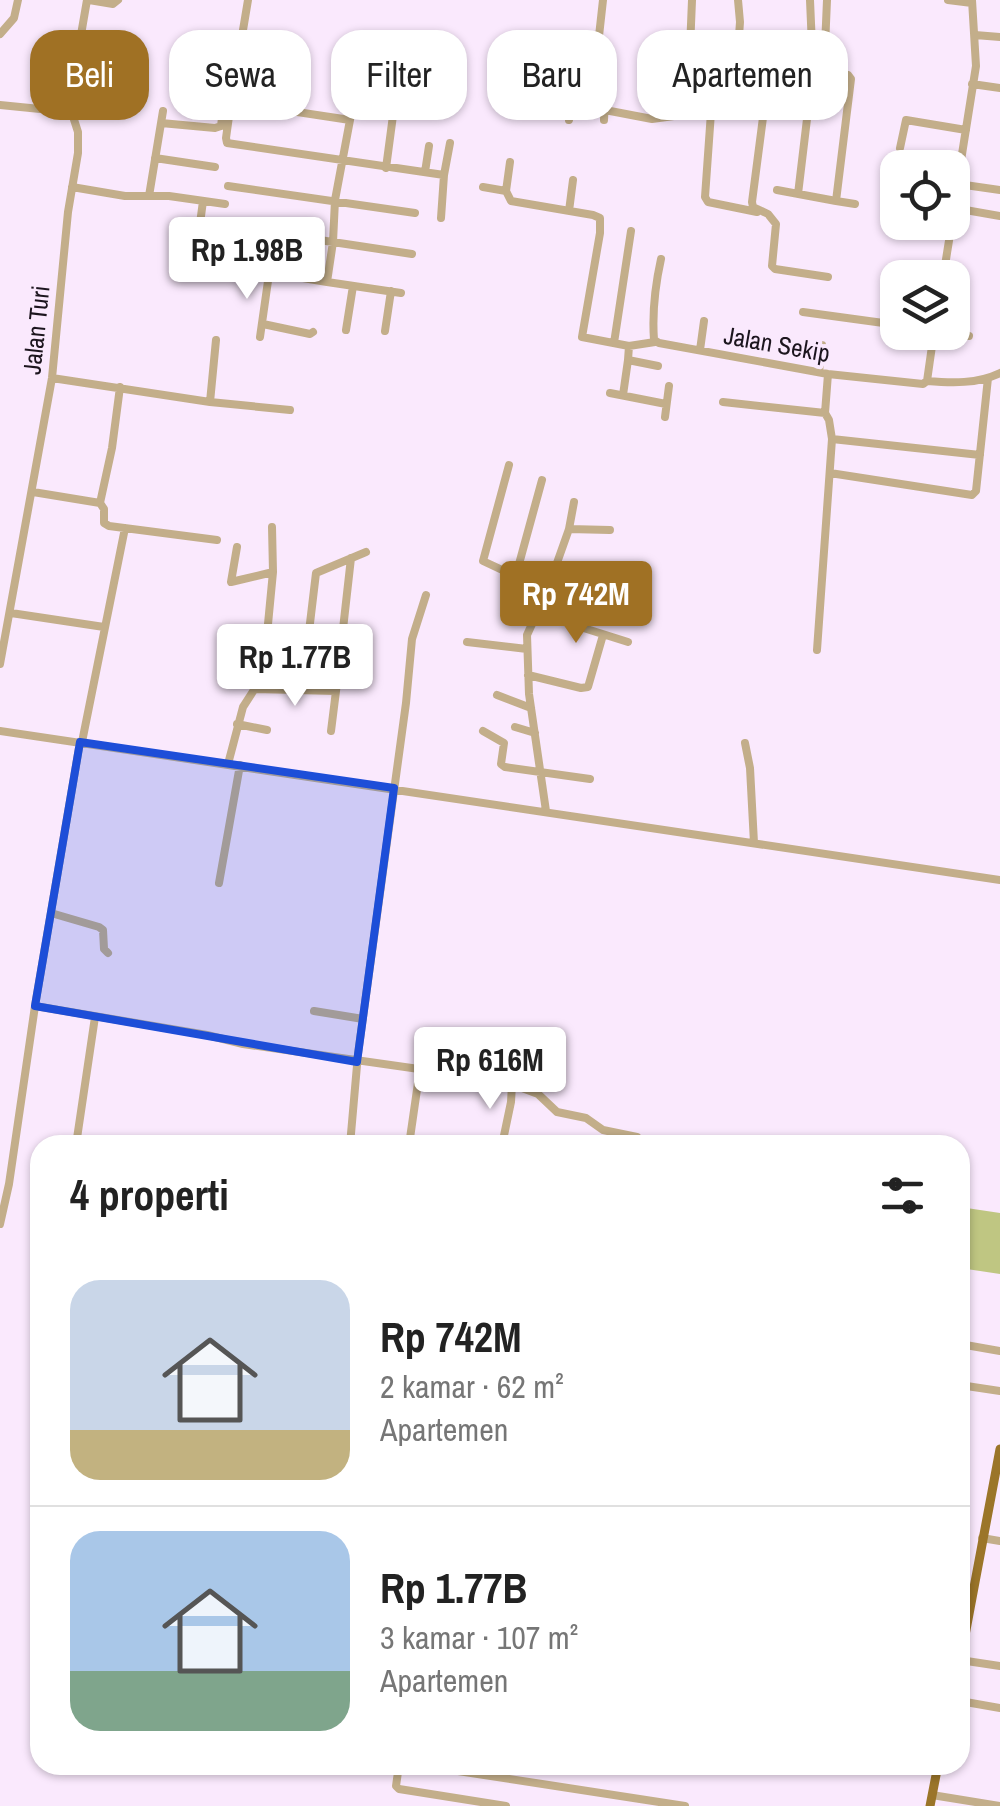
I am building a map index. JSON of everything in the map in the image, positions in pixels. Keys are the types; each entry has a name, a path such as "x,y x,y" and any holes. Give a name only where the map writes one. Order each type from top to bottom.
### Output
{"main road":[{"path":"970,1607 1000,1452"},
{"path":"931,1800 936,1775"}],"street":[{"path":"0,34 14,18 18,0"},
{"path":"88,0 114,4 118,0"},
{"name":"Jalan Turi","path":"82,30 88,0"},
{"path":"242,30 248,0"},
{"path":"600,30 603,0"},
{"path":"691,30 692,0"},
{"path":"738,0 739,30"},
{"path":"810,0 811,30"},
{"path":"826,30 827,0"},
{"path":"948,0 972,2 976,66 963,150"},
{"path":"975,35 1000,36"},
{"path":"972,84 1000,88"},
{"path":"0,106 30,109"},
{"path":"149,196 164,110"},
{"name":"Jalan Turi","path":"0,664 52,378 78,153 78,132 73,120"},
{"path":"161,123 219,128 223,120"},
{"path":"228,120 227,143 444,175"},
{"path":"326,282 335,200 350,120"},
{"path":"386,168 392,120"},
{"path":"710,120 705,196 708,202 768,214"},
{"path":"763,120 752,204 775,221 774,268 828,276"},
{"path":"798,194 807,120"},
{"path":"836,201 845,120"},
{"path":"900,148 906,120 966,130"},
{"path":"440,218 450,143"},
{"path":"425,172 429,146"},
{"path":"156,158 215,166"},
{"path":"510,162 506,191 510,201 598,216 601,220 582,338 629,346 623,396"},
{"path":"569,211 574,180"},
{"path":"228,186 414,213"},
{"path":"970,186 1000,190"},
{"path":"72,187 125,196 225,204"},
{"path":"483,187 506,191"},
{"path":"777,190 855,204"},
{"path":"538,206 540,193"},
{"path":"200,231 204,201"},
{"path":"970,216 1000,216"},
{"path":"227,226 412,254"},
{"path":"614,343 631,231"},
{"path":"655,342 654,288 661,259"},
{"path":"224,265 396,292 385,331"},
{"path":"260,337 270,274"},
{"path":"346,330 353,286"},
{"path":"804,312 880,323"},
{"path":"700,350 704,321"},
{"path":"263,324 313,332"},
{"path":"210,402 216,340"},
{"name":"Jalan Sekip","path":"629,346 655,342 823,373 923,384 927,380 952,383 1000,373"},
{"path":"818,650 832,438 824,412 822,345"},
{"path":"927,380 931,350"},
{"path":"628,360 658,366"},
{"path":"52,378 290,410"},
{"path":"830,473 972,495 976,491 988,378"},
{"path":"665,417 669,386"},
{"path":"120,387 100,502 106,525 217,540"},
{"path":"610,393 666,404"},
{"path":"723,402 824,412"},
{"path":"832,438 980,455"},
{"path":"483,561 509,465"},
{"path":"516,575 542,480"},
{"path":"32,492 100,502"},
{"path":"546,811 531,708 528,635 569,528 574,502 583,530"},
{"path":"228,764 243,707 264,676 273,572 272,527"},
{"path":"0,1224 81,742 125,528"},
{"path":"569,528 610,530"},
{"path":"237,547 231,582 273,572"},
{"path":"302,690 316,573 366,552"},
{"path":"470,556 547,591"},
{"path":"331,731 351,558"},
{"path":"351,1135 409,659 426,595"},
{"path":"10,612 104,626"},
{"path":"536,613 628,642"},
{"path":"528,674 588,687 603,635"},
{"path":"467,642 527,650"},
{"path":"256,689 336,691"},
{"path":"497,694 531,708"},
{"path":"237,724 267,730"},
{"path":"515,727 535,733"},
{"path":"0,730 1000,880"},
{"path":"483,731 504,743 502,766 590,779"},
{"path":"745,743 754,843"},
{"path":"219,883 240,765"},
{"path":"51,913 99,927 108,953"},
{"path":"35,1006 243,1044 512,1084 538,1094 557,1112 586,1118 602,1130 627,1135"},
{"path":"314,1011 363,1019"},
{"path":"77,1135 95,1016"},
{"path":"410,1135 420,1069"},
{"path":"504,1135 512,1084"},
{"path":"970,1346 1000,1351"},
{"path":"970,1386 1000,1390"},
{"path":"987,1516 1000,1518"},
{"path":"982,1538 1000,1541"},
{"path":"970,1662 1000,1666"},
{"path":"970,1703 1000,1708"},
{"path":"398,1775 399,1789 506,1806"},
{"path":"484,1775 685,1806"},
{"path":"931,1800 1000,1806"}],"highlighted area":[{"path":"80,742 394,788 357,1062 35,1006"}],"green space":[{"path":"970,1208 1000,1213 1000,1274 970,1270"}]}
